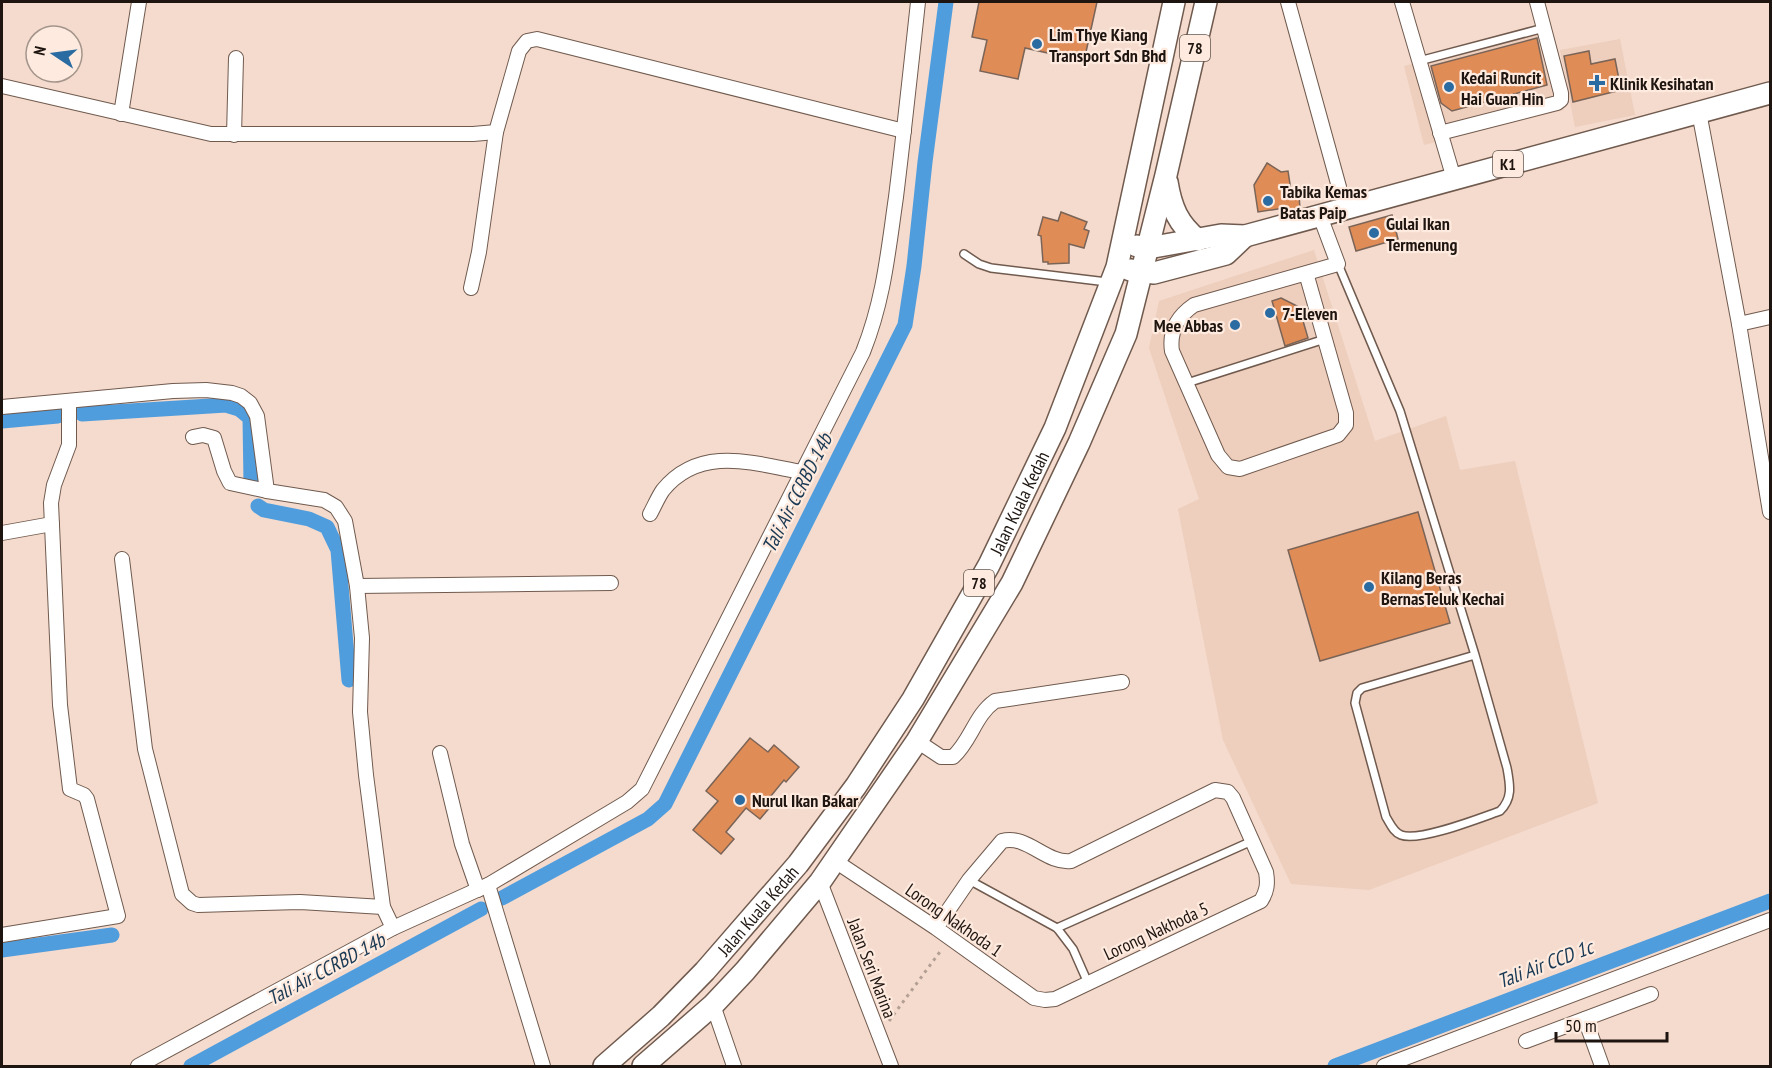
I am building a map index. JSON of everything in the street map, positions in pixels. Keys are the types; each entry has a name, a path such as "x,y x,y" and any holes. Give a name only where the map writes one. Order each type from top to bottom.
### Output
{"main road":[{"name":"Jalan Kuala Kedah","path":"604,1066 661,1016 705,971 790,873 856,786 913,699 989,565 1050,438 1113,275 1174,2"},
{"name":"Jalan Kuala Kedah","path":"643,1066 713,1005 745,971 820,882 917,741 1012,583 1079,443 1126,334 1166,176 1206,2"},
{"name":"K1","path":"1122,242 1148,248 1221,235 1245,236 1770,93"},
{"path":"1166,176 1174,212 1198,240"},
{"name":"K1","path":"1113,275 1154,273 1226,254 1245,236"},
{"path":"1126,334 1133,313 1145,294 1162,278 1181,267"}],"street":[{"path":"120,114 139,2"},
{"path":"138,1066 393,928 483,888 627,802 642,789 862,352 874,323 885,275 918,2"},
{"path":"1288,2 1340,187"},
{"path":"1402,2 1454,179"},
{"path":"1440,133 1560,102 1561,93 1537,2"},
{"path":"471,288 479,252 496,132 519,51 527,41 537,39 904,130"},
{"path":"234,135 236,58"},
{"path":"2,86 198,132 234,135 496,132"},
{"path":"1699,112 1739,324 1770,512"},
{"path":"1306,273 1346,413 1346,425 1338,435 1240,469 1228,467 1218,454 1172,351 1171,341 1177,323 1186,310 1194,305 1306,273 1338,264 1320,216"},
{"path":"1739,324 1770,317"},
{"path":"2,407 206,390 241,396 250,403 257,416 267,491"},
{"path":"2,935 118,916 87,799 84,795 70,789 68,783 60,705 51,496 69,445 69,402"},
{"path":"194,437 203,435 214,438 230,483 267,491 315,497 336,507 345,521 357,586 362,638 360,712 366,775 382,907 393,928"},
{"path":"650,514 663,490 685,470 699,465 721,460 801,472"},
{"path":"2,533 52,524"},
{"path":"122,559 145,749 182,894 198,905 300,902 382,907"},
{"path":"357,586 611,583"},
{"path":"917,741 941,757 953,756 962,747 982,712 995,701 1122,682"},
{"path":"440,753 462,844 483,888 543,1066"},
{"path":"936,928 969,880 1002,841 1014,840 1058,860 1071,861 1215,790 1224,790 1232,795 1252,841"},
{"name":"Lorong Nakhoda 5","path":"1055,999 1261,901 1267,889 1266,872 1252,841"},
{"name":"Lorong Nakhoda 1","path":"835,861 936,928 1034,998 1055,999"},
{"name":"Jalan Seri Marina","path":"820,882 891,1066"},
{"path":"1384,1066 1770,920"},
{"path":"1526,1041 1651,994"},
{"path":"713,1005 734,1066"},
{"path":"1585,1019 1602,1066"}],"lane":[{"path":"1419,61 1544,28"},
{"path":"964,254 979,264 991,268 1113,275"},
{"path":"1338,264 1400,411 1475,655 1507,768 1510,787 1506,805 1500,811 1435,832 1414,836 1400,835 1386,817 1354,703 1357,693 1362,688 1475,655"},
{"path":"1187,383 1325,339"},
{"path":"1057,928 1252,841"},
{"path":"969,880 1057,928 1073,949 1088,983"}],"path":[{"path":"879,1035 950,938"}],"shaded area":[{"path":"1549,29 1564,110 1424,145 1404,66"},
{"name":"Klinik Kesihatan","path":"1620,39 1635,115 1575,127 1560,50"},
{"path":"1314,250 1375,441 1446,416 1460,470 1515,461 1598,803 1369,890 1291,884 1223,740 1178,509 1199,499 1149,348 1159,301"}],"building":[{"name":"Lim Thye Kiang Transport Sdn Bhd","path":"979,2 1097,2 1084,61 1025,48 1018,79 980,71 987,40 972,37"},
{"path":"1537,38 1547,85 1452,111 1441,103 1431,66"},
{"path":"1589,51 1591,64 1615,59 1621,90 1573,102 1564,56"},
{"path":"1267,163 1281,172 1288,171 1292,197 1299,196 1300,208 1284,212 1284,208 1258,212 1254,185"},
{"path":"1061,212 1087,222 1084,229 1089,231 1084,248 1069,244 1069,263 1048,264 1048,262 1043,262 1041,236 1038,235 1043,217 1058,221"},
{"name":"Gulai Ikan Termenung","path":"1392,215 1398,239 1356,251 1349,227"},
{"path":"1281,298 1299,307 1308,338 1285,346 1272,301"},
{"name":"Kilang Beras BernasTeluk Kechai","path":"1418,512 1450,623 1320,661 1288,550"},
{"name":"Nurul Ikan Bakar","path":"750,738 768,752 774,745 799,767 786,782 784,780 766,802 771,806 760,819 746,808 726,832 734,839 721,854 693,830 718,801 706,791"}],"waterway":[{"name":"Tali Air CCRBD 14b","path":"502,898 648,819 665,804 905,325 946,2"},
{"path":"82,414 226,405 239,409 250,418 251,483"},
{"path":"2,421 58,416"},
{"path":"258,506 264,510 309,519 327,527 338,550 349,680"},
{"name":"Tali Air CCD 1c","path":"1335,1066 1770,901"},
{"name":"Tali Air CCRBD 14b","path":"191,1066 481,909"},
{"path":"2,950 112,935"}],"place":[{"name":"Lim Thye Kiang Transport Sdn Bhd","path":"1037,44"},
{"name":"Klinik Kesihatan","path":"1597,83"},
{"name":"Kedai Runcit Hai Guan Hin","path":"1449,87"},
{"name":"Tabika Kemas Batas Paip","path":"1268,201"},
{"name":"Gulai Ikan Termenung","path":"1374,233"},
{"name":"7-Eleven","path":"1270,313"},
{"name":"Mee Abbas","path":"1235,325"},
{"name":"Kilang Beras BernasTeluk Kechai","path":"1369,587"},
{"name":"Nurul Ikan Bakar","path":"740,800"}]}
